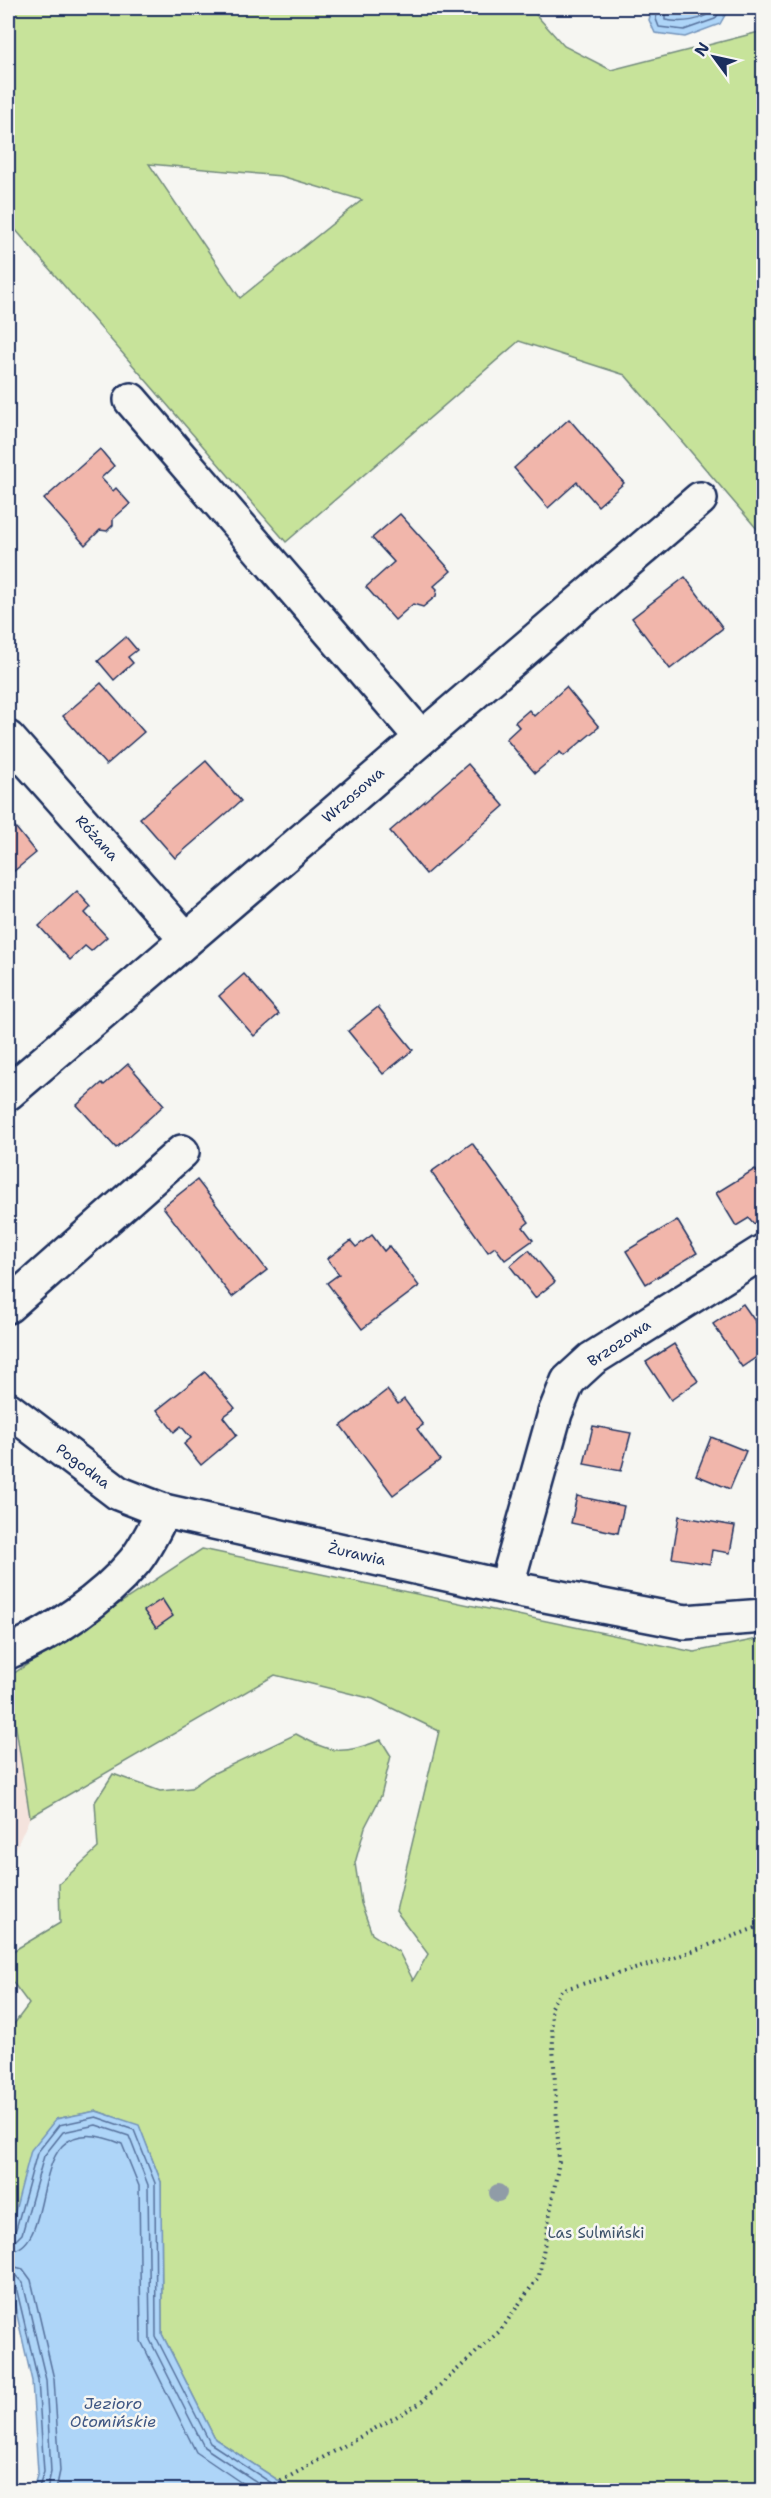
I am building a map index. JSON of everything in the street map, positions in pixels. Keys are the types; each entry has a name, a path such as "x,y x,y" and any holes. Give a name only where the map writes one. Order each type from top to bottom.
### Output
{"street":[{"path":"131,400 421,736"},
{"name":"Wrzosowa","path":"8,1093 421,736 700,499"},
{"name":"Różana","path":"8,738 186,939"},
{"path":"8,1306 182,1152"},
{"name":"Brzozowa","path":"509,1588 511,1570 539,1466 555,1413 568,1381 592,1359 764,1251"},
{"name":"Pogodna","path":"8,1409 118,1492 164,1511"},
{"path":"8,1652 27,1644 82,1610 135,1562 164,1511"},
{"name":"Żurawia","path":"164,1511 509,1588 685,1622 764,1616"}],"path":[{"path":"265,2490 419,2404 500,2331 539,2276 559,2161 551,2007 561,1990 673,1958 764,1925"}],"shaded area":[{"path":"8,1684 30,1817 8,1866"}],"green space":[{"path":"8,8 530,8 564,46 611,70 763,31 763,536 625,375 519,341 286,542 8,221","holes":["149,164 281,176 362,200 240,298"]},
{"name":"Las Sulmiński","path":"202,1549 694,1652 763,1638 763,2490 293,2490 215,2439 162,2334 161,2182 139,2126 97,2111 56,2119 8,2238 8,2032 29,2004 8,1976 8,1954 60,1923 59,1884 98,1848 95,1802 113,1774 160,1791 191,1788 210,1775 296,1734 329,1749 337,1750 356,1748 381,1740 391,1756 381,1796 365,1827 355,1863 361,1903 372,1934 399,1952 413,1980 428,1954 396,1911 439,1731 373,1699 275,1675 30,1817 8,1677"}],"water":[{"path":"652,8 729,8 720,24 685,37 655,33 649,20"},
{"name":"Jezioro Otomińskie","path":"96,2111 139,2125 161,2182 162,2334 215,2439 293,2490 28,2490 34,2486 38,2472 32,2381 8,2276 8,2238 31,2150 56,2119"}],"building":[{"path":"569,419 624,483 598,506 577,482 548,508 514,468"},
{"path":"100,449 114,466 101,478 113,491 116,488 130,504 113,519 113,525 107,531 100,530 85,545 44,499"},
{"path":"400,514 451,571 434,586 437,589 436,596 423,607 413,604 395,620 366,587 394,562 372,538"},
{"path":"685,577 723,628 670,669 632,618"},
{"path":"126,637 137,650 128,657 133,663 114,680 98,661"},
{"path":"101,683 144,732 106,765 63,716"},
{"path":"566,687 599,727 564,756 560,752 535,773 506,739 519,727 515,722 529,710 534,716"},
{"path":"206,761 241,801 175,858 140,818"},
{"path":"468,764 504,806 426,874 390,831"},
{"path":"8,818 36,853 8,876"},
{"path":"77,891 91,907 85,913 107,937 91,951 85,946 70,960 39,926"},
{"path":"244,974 279,1014 254,1036 219,996"},
{"path":"378,1007 413,1050 383,1074 348,1031"},
{"path":"128,1064 164,1105 116,1148 77,1105"},
{"path":"472,1143 529,1222 523,1227 533,1240 505,1260 495,1247 488,1252 431,1172"},
{"path":"755,1169 764,1183 764,1218 754,1224 749,1218 736,1226 716,1193"},
{"path":"197,1180 267,1270 232,1297 163,1207"},
{"path":"677,1220 697,1253 646,1284 626,1251"},
{"path":"372,1235 384,1251 389,1246 419,1286 362,1329 327,1283 339,1274 327,1259 351,1241 356,1247"},
{"path":"529,1250 555,1282 535,1298 510,1266"},
{"path":"743,1304 764,1334 764,1352 742,1367 713,1324"},
{"path":"674,1344 698,1381 671,1400 646,1362"},
{"path":"205,1372 235,1408 223,1417 237,1435 201,1465 184,1444 191,1438 181,1426 174,1432 157,1410"},
{"path":"387,1390 398,1404 404,1399 423,1425 417,1429 440,1460 393,1495 341,1426"},
{"path":"593,1426 631,1433 621,1471 584,1464"},
{"path":"711,1437 746,1451 730,1489 696,1475"},
{"path":"577,1496 624,1506 618,1533 571,1523"},
{"path":"679,1516 735,1526 730,1553 712,1550 710,1564 672,1558"},
{"path":"162,1599 173,1616 156,1628 144,1611"}]}
